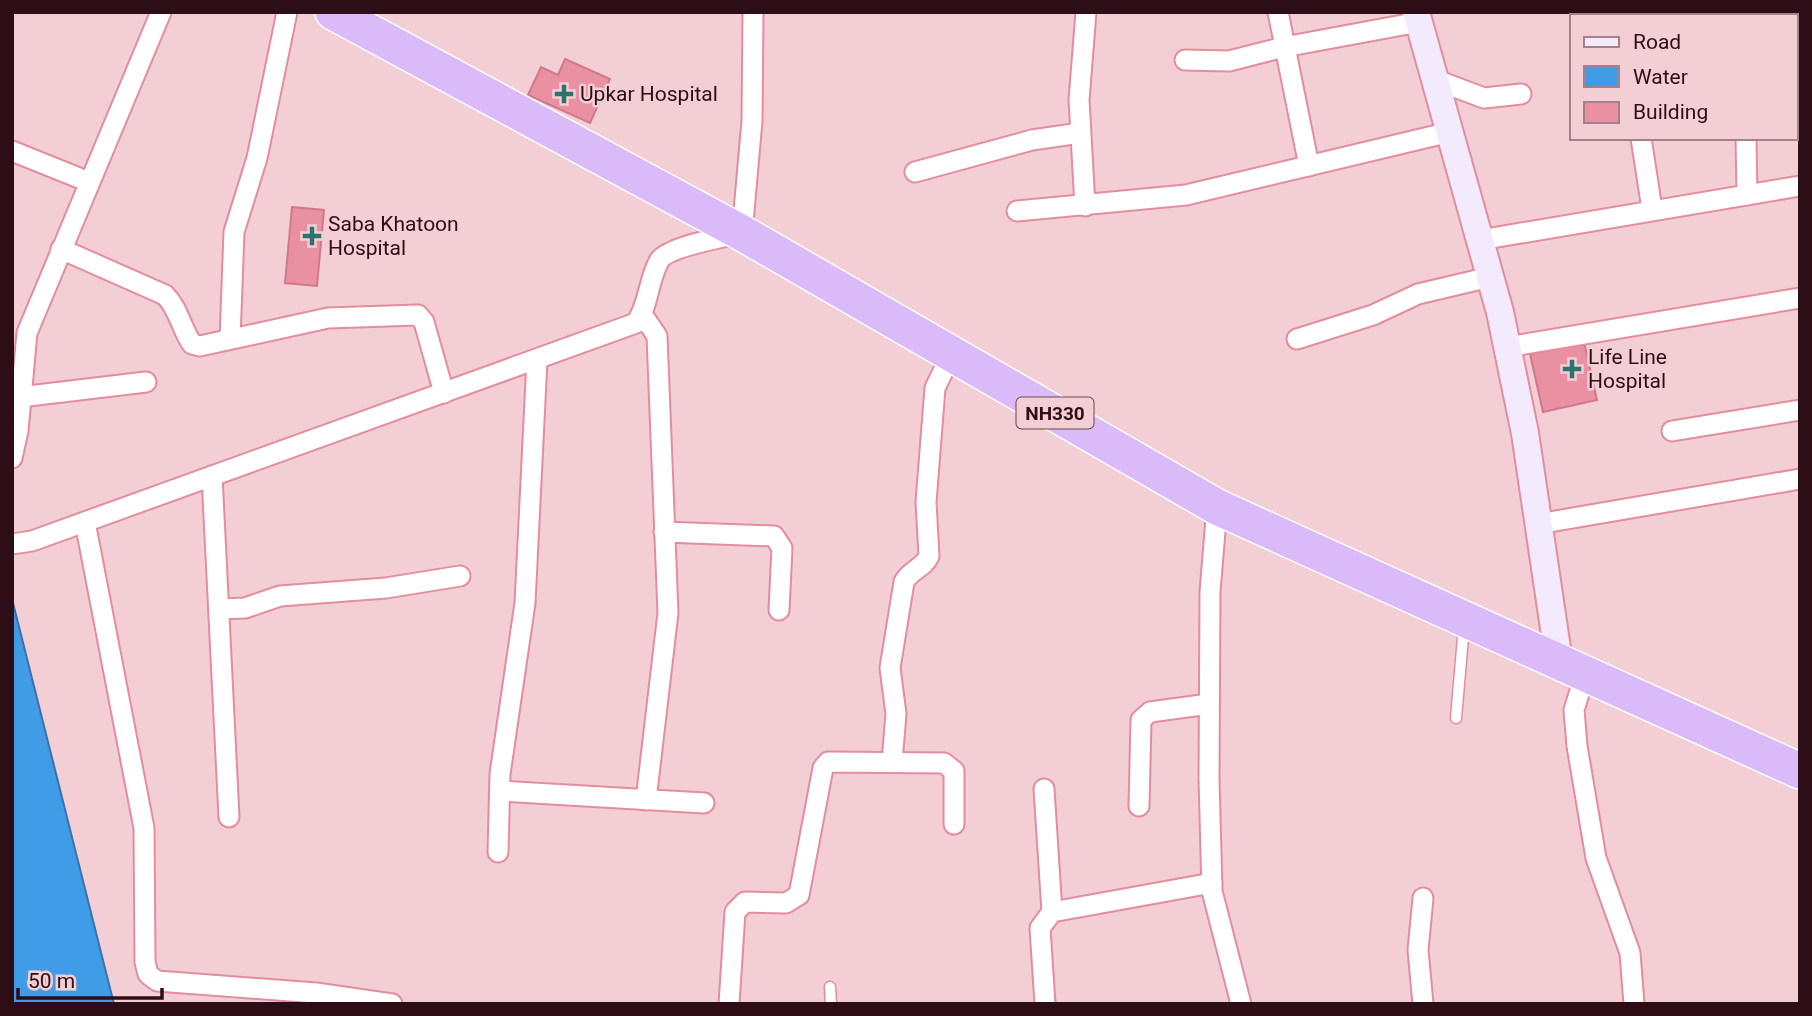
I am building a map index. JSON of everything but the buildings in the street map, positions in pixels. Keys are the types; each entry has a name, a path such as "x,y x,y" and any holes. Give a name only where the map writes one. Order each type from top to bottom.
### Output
{"highway":[{"name":"NH330","path":"333,12 742,233 1217,507 1800,771"}],"street":[{"path":"12,458 18,431 27,333 161,12"},
{"path":"230,339 234,232 257,158 287,12"},
{"path":"12,544 32,541 636,323 642,314 660,259 671,251 742,233 752,121 753,12"},
{"path":"1085,206 1079,100 1086,12"},
{"path":"1278,12 1308,166"},
{"path":"1185,60 1229,61 1417,17 1490,276 1507,347 1525,433 1538,524 1572,668 1577,746 1596,859 1630,953 1634,1004"},
{"path":"1436,80 1484,98 1521,94"},
{"path":"1017,211 1186,195 1450,132"},
{"path":"915,172 1032,140 1080,133"},
{"path":"1641,140 1652,209"},
{"path":"1746,140 1747,195"},
{"path":"12,151 89,181"},
{"path":"1480,240 1800,186"},
{"path":"61,248 165,295 174,305 192,344 200,345 328,318 418,315 424,322 444,393"},
{"path":"1297,339 1373,315 1418,294 1490,276"},
{"path":"1507,347 1800,298"},
{"path":"642,314 657,336 667,624 646,800"},
{"path":"892,762 896,714 890,668 904,582 908,575 926,563 929,556 926,502 935,388 952,353"},
{"path":"498,852 500,791 525,603 537,359"},
{"path":"20,397 146,382"},
{"path":"1672,432 1800,410"},
{"path":"212,476 221,609 229,817"},
{"path":"1538,524 1800,479"},
{"path":"1217,507 1211,566 1209,704 1212,883 1214,909 1241,1004"},
{"path":"85,522 144,828 145,962 148,974 157,981 316,993 392,1004"},
{"path":"664,532 774,536 782,548 779,610"},
{"path":"221,609 245,608 280,596 386,588 460,576"},
{"path":"1139,806 1141,720 1150,712 1209,704"},
{"path":"729,1004 735,912 739,904 745,902 786,903 799,895 822,768 834,761 944,762 951,765 954,771 954,824"},
{"path":"1044,789 1052,912"},
{"path":"500,791 704,803"},
{"path":"1045,1004 1040,928 1045,917 1052,912 1212,883"},
{"path":"1423,898 1418,950 1423,1004"}],"lane":[{"path":"1457,718 1464,618"},
{"path":"830,987 831,1004"}],"water":[{"path":"12,599 114,1004 12,1004"}],"place":[{"name":"Upkar Hospital","path":"564,94"},
{"name":"Saba Khatoon Hospital","path":"312,236"},
{"name":"Life Line Hospital","path":"1572,369"}]}
